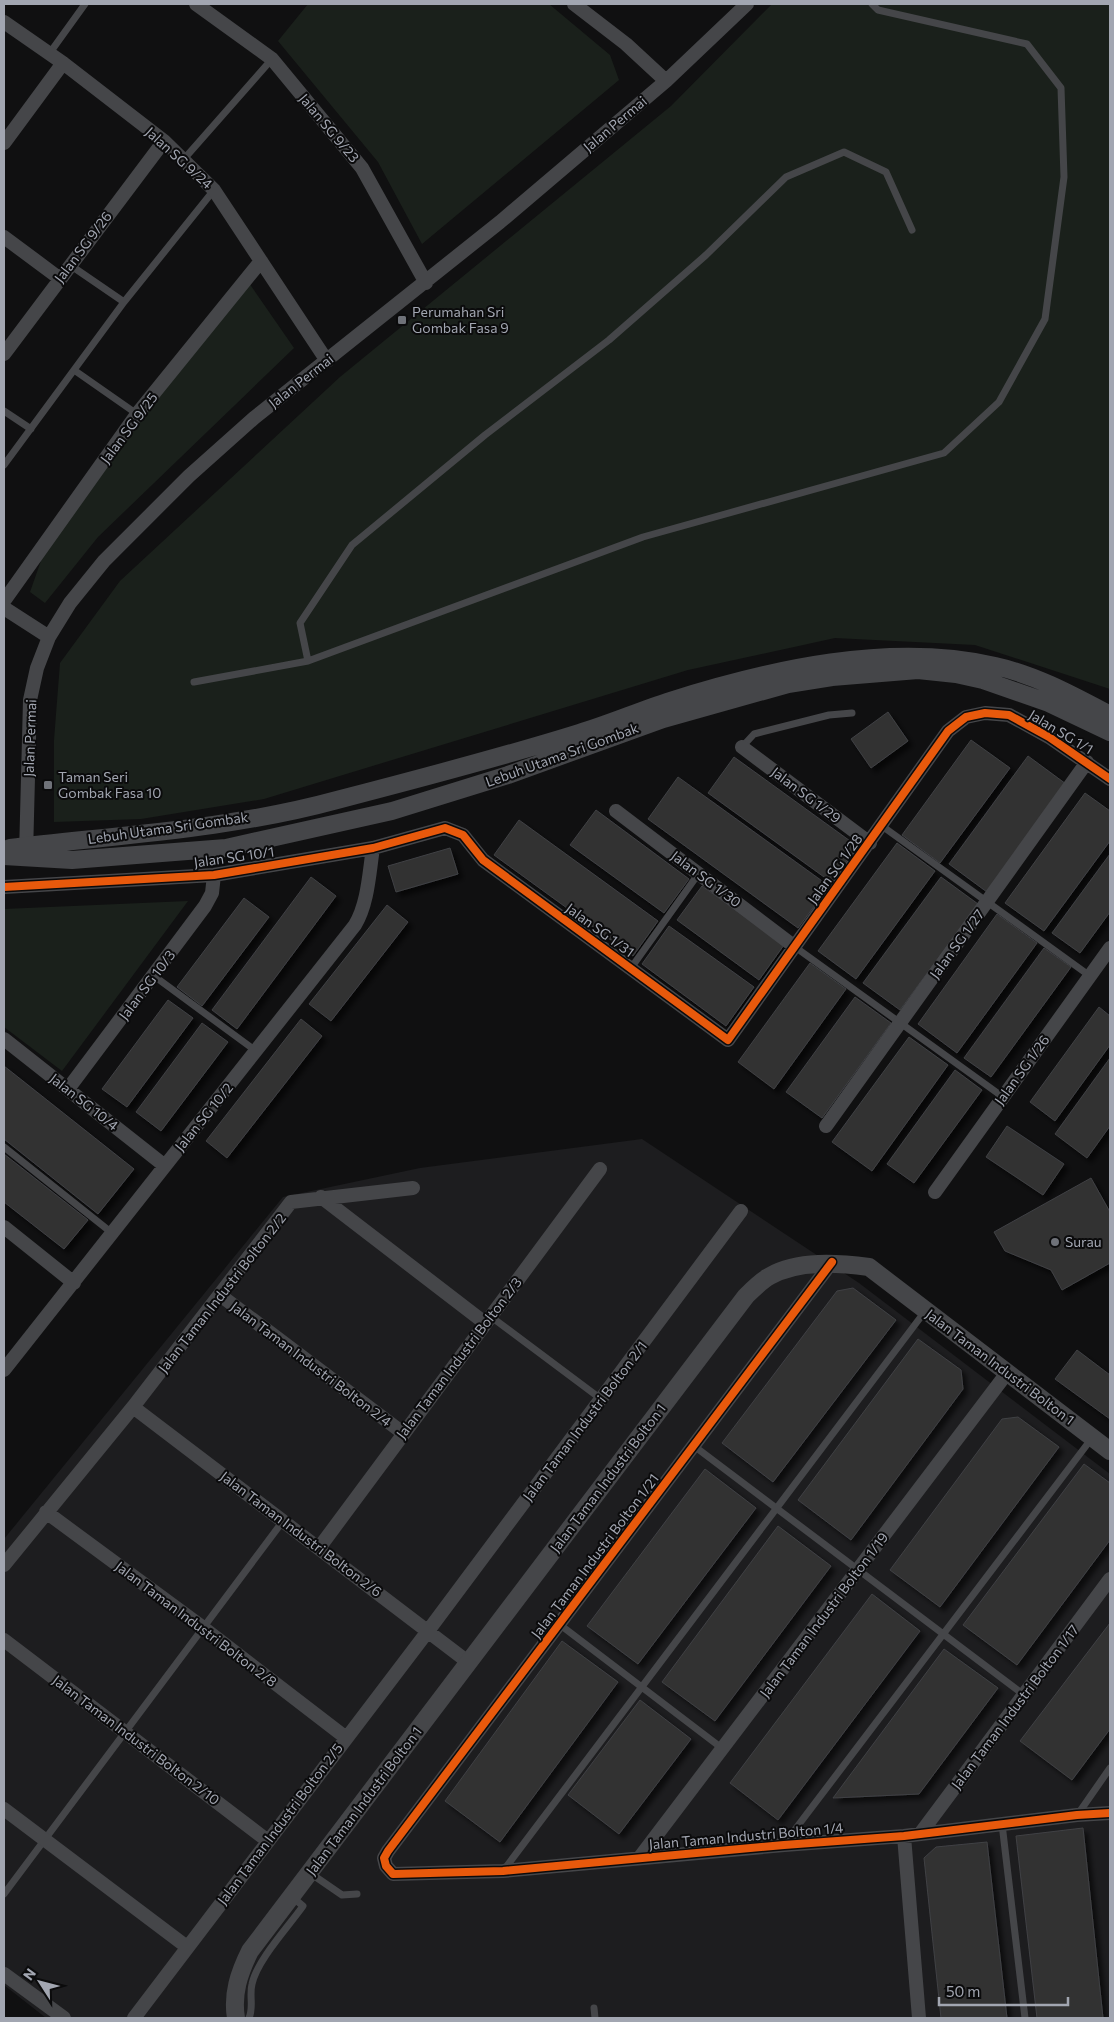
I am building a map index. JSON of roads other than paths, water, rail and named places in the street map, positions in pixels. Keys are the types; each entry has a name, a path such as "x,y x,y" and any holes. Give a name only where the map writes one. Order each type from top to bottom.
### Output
{"street":[{"name":"Jalan SG 9/23","path":"196,4 272,59 362,168 426,283"},
{"path":"574,4 626,44 666,81"},
{"name":"Jalan Permai","path":"26,852 30,700 37,668 49,637 70,603 111,554 189,476 254,418 426,283 666,81 747,4"},
{"name":"Jalan SG 9/24","path":"4,22 63,63 164,141 214,190 327,360"},
{"path":"4,144 63,63"},
{"name":"Jalan SG 9/26","path":"4,354 59,278 164,141"},
{"path":"4,237 59,278"},
{"name":"Jalan SG 9/25","path":"4,601 137,414 261,261"},
{"path":"4,608 49,637"},
{"name":"Lebuh Utama Sri Gombak","path":"4,856 185,828 333,801 579,733 672,701 758,677 840,662 912,656 952,658 998,666 1057,688 1110,715"},
{"name":"Lebuh Utama Sri Gombak","path":"4,849 72,860 226,848 392,811 508,775 663,719 788,684 832,676 918,670 956,674 983,680 1049,703 1110,732"},
{"name":"Jalan SG 1/1","path":"966,717 985,713 1009,715 1049,737 1088,762 1110,779"},
{"name":"Jalan SG 1/28","path":"728,1040 948,731 966,717"},
{"name":"Jalan SG 1/29","path":"742,747 870,843"},
{"name":"Jalan SG 1/27","path":"826,1126 1088,762"},
{"name":"Jalan SG 1/30","path":"616,811 795,947"},
{"name":"Jalan SG 10/1","path":"4,887 214,874 373,848 445,828 463,835"},
{"name":"Jalan SG 1/31","path":"463,835 483,860 728,1040"},
{"name":"Jalan SG 10/2","path":"4,1370 256,1051 361,914 373,848"},
{"name":"Jalan SG 10/3","path":"68,1089 205,906 212,893 214,874"},
{"name":"Jalan SG 1/26","path":"935,1192 1090,976 1108,954"},
{"name":"Jalan SG 10/4","path":"4,1039 165,1166"},
{"name":"Jalan Taman Industri Bolton 2/3","path":"319,1548 600,1169"},
{"name":"Jalan Taman Industri Bolton 2/2","path":"133,1407 292,1202 321,1197 413,1188"},
{"path":"321,1197 487,1319"},
{"name":"Jalan Taman Industri Bolton 2/1","path":"428,1631 741,1210"},
{"path":"4,1227 74,1283"},
{"name":"Jalan Taman Industri Bolton 1","path":"236,2018 235,1997 241,1969 250,1951 746,1296 771,1276 801,1266 832,1262 869,1267 1110,1451"},
{"name":"Jalan Taman Industri Bolton 1/21","path":"386,1866 384,1858 388,1851 832,1262"},
{"name":"Jalan Taman Industri Bolton 2/4","path":"220,1294 403,1434"},
{"name":"Jalan Taman Industri Bolton 1/19","path":"640,1857 1007,1372"},
{"path":"4,1565 133,1407"},
{"name":"Jalan Taman Industri Bolton 2/6","path":"133,1407 468,1662"},
{"name":"Jalan Taman Industri Bolton 2/8","path":"46,1512 202,1627 345,1737"},
{"name":"Jalan Taman Industri Bolton 1/17","path":"920,1834 1110,1579"},
{"name":"Jalan Taman Industri Bolton 2/5","path":"134,2018 345,1737 428,1631"},
{"name":"Jalan Taman Industri Bolton 2/10","path":"4,1640 268,1841"},
{"path":"4,1809 187,1947"},
{"name":"Jalan Taman Industri Bolton 1/4","path":"386,1866 394,1874 503,1871 784,1844 904,1836 1077,1815 1110,1817"},
{"path":"904,1836 919,2018"},
{"path":"4,1974 64,2018"}],"lane":[{"path":"49,54 86,4"},
{"path":"194,682 308,661 643,537 944,453 999,402 1045,319 1064,177 1061,88 1028,44 878,10 872,4"},
{"path":"184,159 272,59"},
{"path":"308,661 300,623 352,545 485,435 609,340 706,255 786,177 844,152 886,172 912,230"},
{"path":"4,465 124,302 214,190"},
{"path":"69,265 124,302"},
{"path":"74,370 137,414"},
{"path":"4,410 30,429"},
{"path":"742,747 754,734 828,715 852,713"},
{"path":"882,826 1090,976"},
{"path":"631,968 699,873"},
{"path":"795,947 1003,1097"},
{"path":"154,976 256,1051"},
{"path":"4,1147 112,1232"},
{"path":"503,1871 926,1310"},
{"path":"487,1319 601,1399"},
{"path":"784,1844 1093,1438"},
{"path":"694,1446 1024,1695"},
{"path":"4,1894 283,1520"},
{"path":"559,1624 723,1749"},
{"path":"1077,1815 1110,1768"},
{"path":"1002,1824 1025,2018"},
{"path":"309,1872 342,1895 357,1894"},
{"path":"249,2018 252,2012 252,1983 261,1965 303,1906 291,1896"},
{"path":"594,2008 595,2018"}],"place":[{"name":"Perumahan Sri Gombak Fasa 9","path":"402,320"},
{"name":"Taman Seri Gombak Fasa 10","path":"48,785"},
{"name":"Surau","path":"1055,1242"}]}
